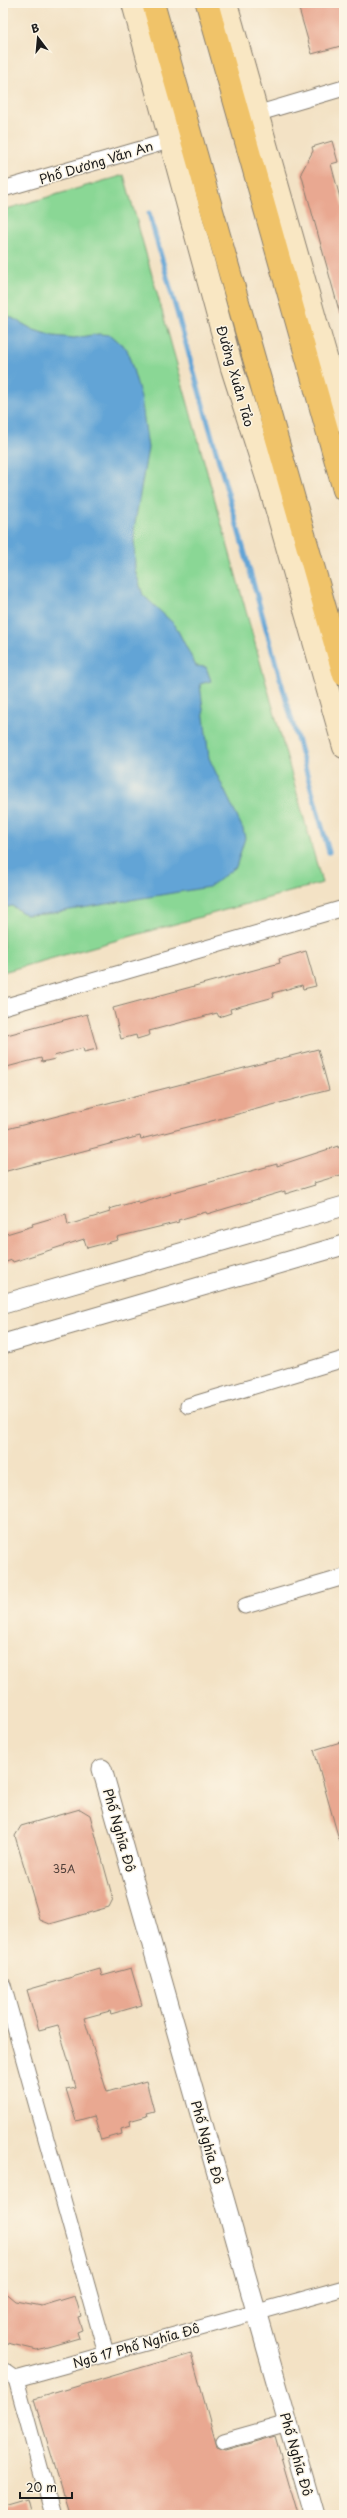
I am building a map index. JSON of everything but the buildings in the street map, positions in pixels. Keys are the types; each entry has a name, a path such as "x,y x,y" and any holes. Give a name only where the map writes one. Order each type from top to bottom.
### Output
{"main road":[{"name":"Đường Xuân Tảo","path":"133,3 181,137 344,675"},
{"name":"Đường Xuân Tảo","path":"153,3 232,368 272,497 344,747"},
{"path":"207,3 248,116 344,422"},
{"path":"226,3 248,116 344,490"}],"street":[{"path":"248,116 344,88"},
{"name":"Phố Dương Văn An","path":"3,189 181,137"},
{"path":"3,1007 344,908"},
{"path":"3,1304 344,1206"},
{"path":"3,1344 344,1245"},
{"path":"188,1406 344,1359"},
{"path":"245,1606 344,1577"},
{"name":"Phố Nghĩa Đô","path":"102,1769 314,2515"},
{"path":"3,1985 106,2353"},
{"name":"Ngõ 17 Phố Nghĩa Đô","path":"16,2379 344,2288"},
{"path":"3,2370 16,2379 53,2515"},
{"path":"224,2441 288,2423"}],"green space":[{"path":"124,175 322,883 3,972 3,210"}],"water":[{"path":"3,313 34,330 53,336 74,338 98,334 111,335 127,349 141,397 148,448 134,529 135,570 143,595 175,625 196,666 206,667 211,681 200,684 209,758 243,829 245,838 236,867 209,887 46,914 26,915 12,906 3,908"}],"waterway":[{"path":"149,213 329,852"}]}
